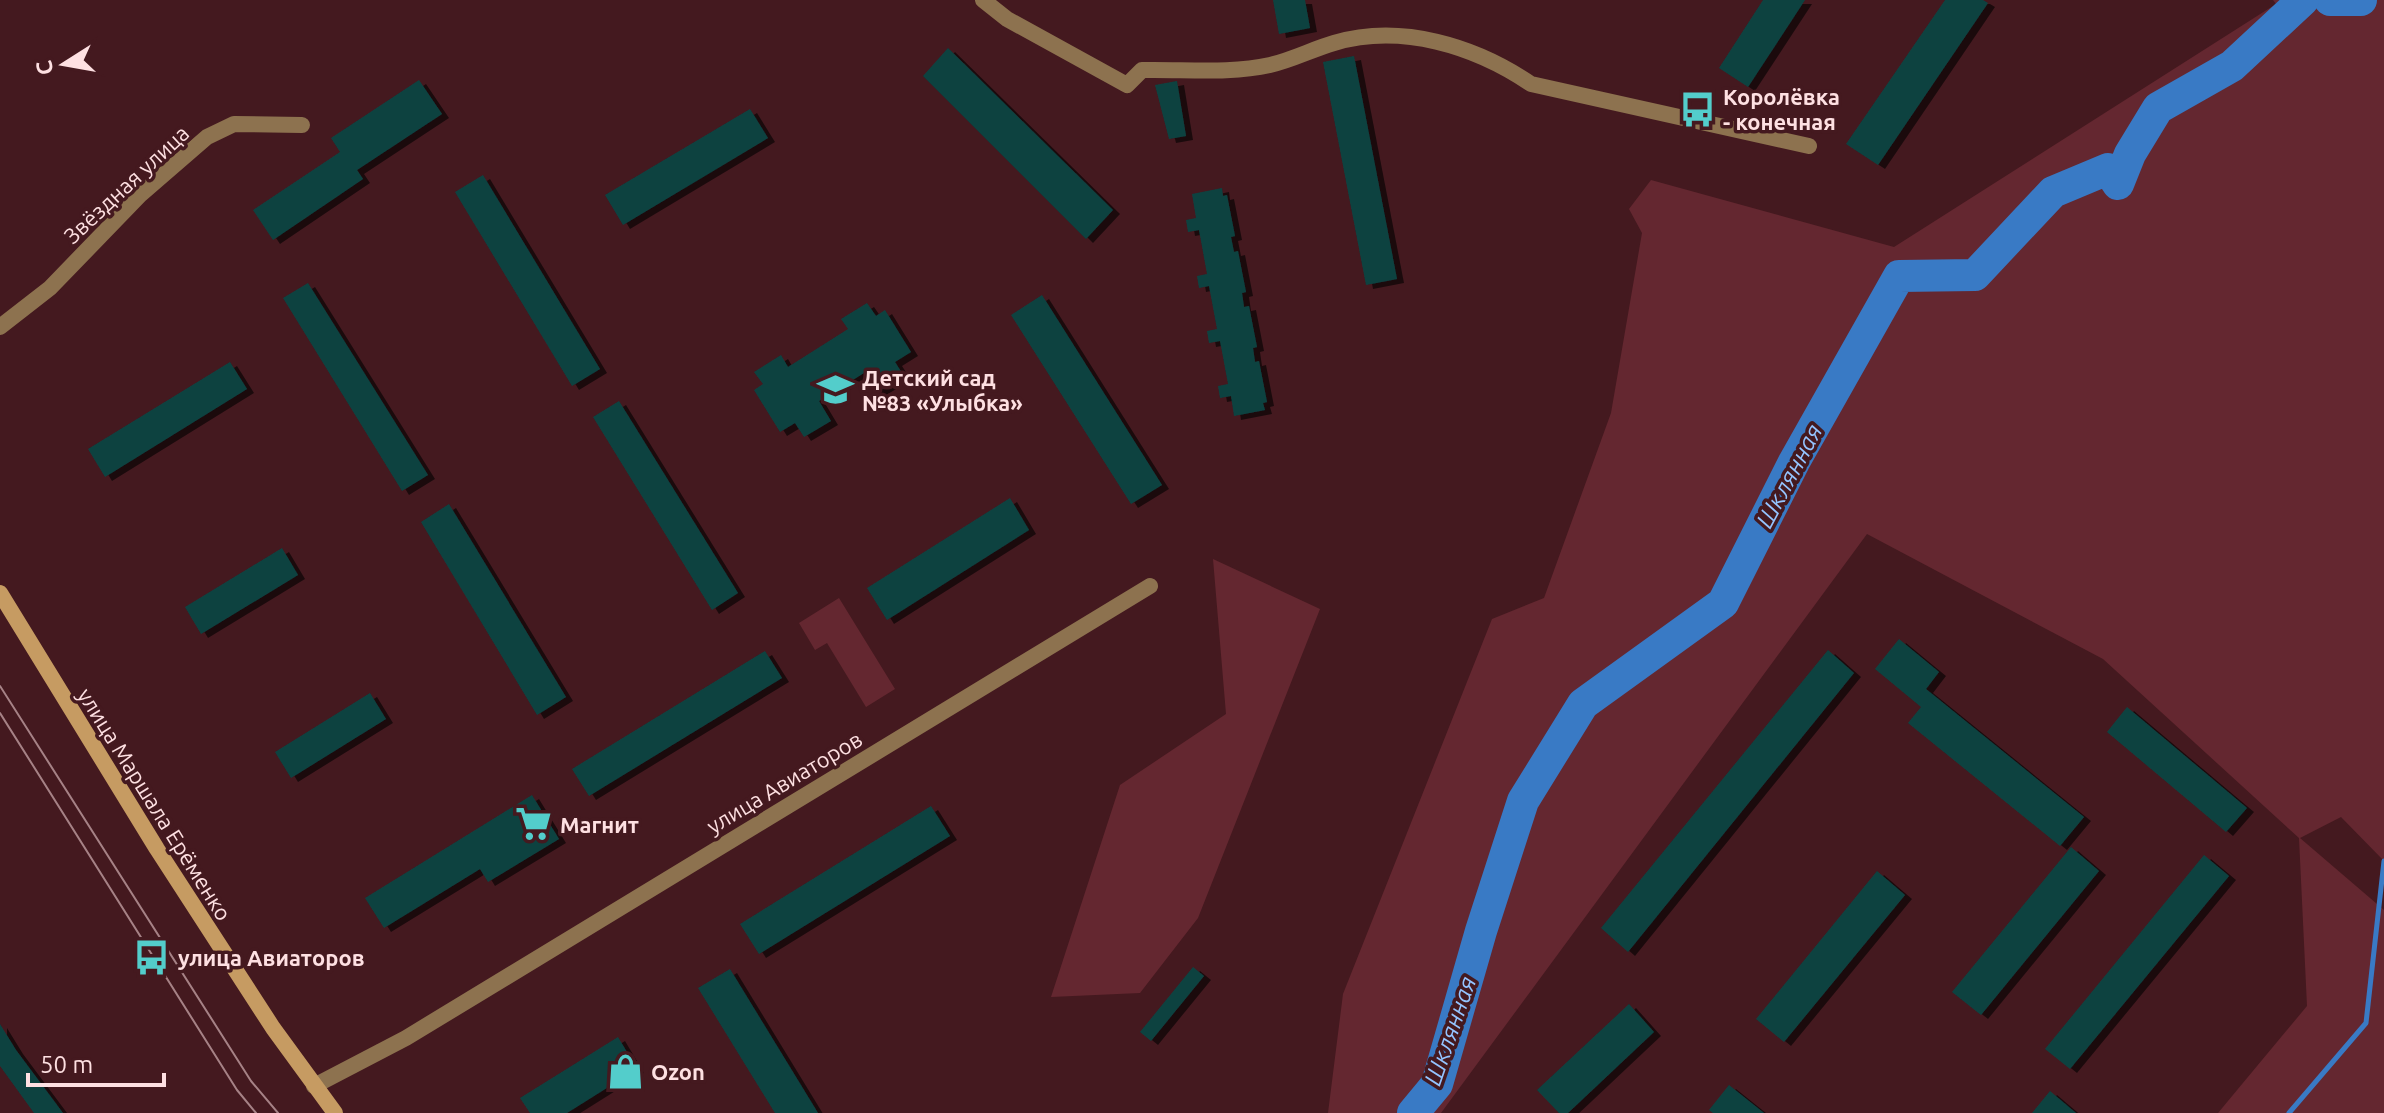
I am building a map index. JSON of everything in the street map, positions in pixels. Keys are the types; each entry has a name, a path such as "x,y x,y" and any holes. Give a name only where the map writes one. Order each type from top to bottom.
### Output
{"main road":[{"name":"улица Маршала Ерёменко","path":"0,593 157,849 335,1113"}],"street":[{"path":"983,0 1007,19 1127,85 1142,70 1249,68 1273,64 1336,42 1381,34 1418,36 1505,66 1531,84 1809,146"},
{"name":"Звёздная улица","path":"0,327 50,288 140,195 207,137 234,124 302,125"},
{"name":"улица Авиаторов","path":"314,1086 406,1038 1150,586"}],"shaded area":[{"path":"2273,0 2384,0 2384,861 2341,817 2300,838 2384,910 2384,1113 2218,1113 2307,1006 2299,838 2103,659 1867,534 1441,1113 1328,1113 1343,994 1492,619 1544,598 1611,413 1642,233 1629,209 1651,180 1894,247 2276,4"},
{"path":"1213,559 1320,609 1198,918 1140,993 1051,997 1120,785 1226,714"},
{"path":"839,598 895,689 866,707 827,643 815,650 799,623"}],"building":[{"path":"1273,0 1305,0 1310,28 1279,34"},
{"path":"1763,0 1805,0 1748,87 1719,68"},
{"path":"1945,0 1983,0 1988,3 1878,165 1846,144"},
{"path":"948,48 1113,210 1086,239 923,76"},
{"path":"1354,56 1397,279 1366,285 1323,62"},
{"path":"419,80 442,114 357,170 363,179 273,240 253,210 340,152 331,138"},
{"path":"1177,81 1186,136 1169,139 1155,85"},
{"path":"750,109 768,138 623,225 605,195"},
{"path":"483,175 600,369 572,386 455,192"},
{"path":"1222,188 1223,196 1227,195 1235,236 1231,237 1234,252 1238,251 1246,292 1242,293 1244,307 1249,306 1257,347 1253,348 1255,362 1259,361 1267,402 1263,403 1265,410 1234,416 1231,396 1220,398 1218,386 1228,384 1220,341 1209,343 1207,331 1217,329 1209,286 1199,288 1197,276 1207,274 1199,230 1188,232 1186,220 1196,218 1192,194"},
{"path":"308,283 428,475 402,491 283,298"},
{"path":"1042,295 1162,485 1131,504 1011,315"},
{"path":"867,303 876,316 885,310 911,352 895,362 904,376 876,393 864,373 819,401 831,421 804,437 795,423 780,432 754,390 763,384 754,372 781,355 788,367 848,329 841,319"},
{"path":"230,362 247,389 105,477 88,449"},
{"path":"619,401 738,593 712,610 593,417"},
{"path":"1010,498 1029,530 887,620 867,588"},
{"path":"449,504 566,697 537,715 421,522"},
{"path":"282,548 298,575 201,634 185,607"},
{"path":"1899,639 1939,672 1926,689 2084,817 2060,846 1908,723 1921,707 1875,669"},
{"path":"1828,650 1854,673 1628,952 1601,928"},
{"path":"765,651 782,678 589,796 572,769"},
{"path":"370,693 386,719 291,778 275,752"},
{"path":"2127,707 2247,808 2226,832 2107,732"},
{"path":"532,795 559,839 488,882 480,869 384,928 365,898"},
{"path":"931,806 950,836 759,954 740,924"},
{"path":"2071,847 2099,871 1981,1015 1952,992"},
{"path":"2204,855 2229,876 2070,1069 2045,1049"},
{"path":"1877,871 1905,895 1784,1042 1756,1019"},
{"path":"1193,967 1204,976 1151,1041 1140,1032"},
{"path":"730,969 818,1113 775,1113 698,988"},
{"path":"1629,1004 1654,1032 1568,1113 1559,1113 1537,1090"},
{"path":"0,1024 63,1113 34,1113 0,1066"},
{"path":"618,1037 637,1069 567,1113 530,1113 520,1098"},
{"path":"1729,1085 1764,1113 1713,1113 1709,1110"},
{"path":"2050,1091 2076,1113 2032,1113"}],"waterway":[{"name":"Шклянная","path":"1413,1113 1437,1084 1523,801 1583,704 1723,603 1794,462 1899,276 1975,275 2053,192 2108,169 2118,184 2130,154 2158,108 2232,66 2303,0"},
{"name":"Шклянная","path":"2330,0 2361,0"},
{"path":"2289,1113 2366,1023 2384,861"}],"tram line":[{"path":"0,686 251,1081 278,1113"},
{"path":"0,713 237,1090 256,1113"}],"place":[{"name":"Королёвка - конечная","path":"1697,109"},
{"name":"Детский сад №83 «Улыбка»","path":"836,390"},
{"name":"Магнит","path":"534,824"},
{"name":"улица Авиаторов","path":"152,957"},
{"name":"Ozon","path":"625,1071"}]}
